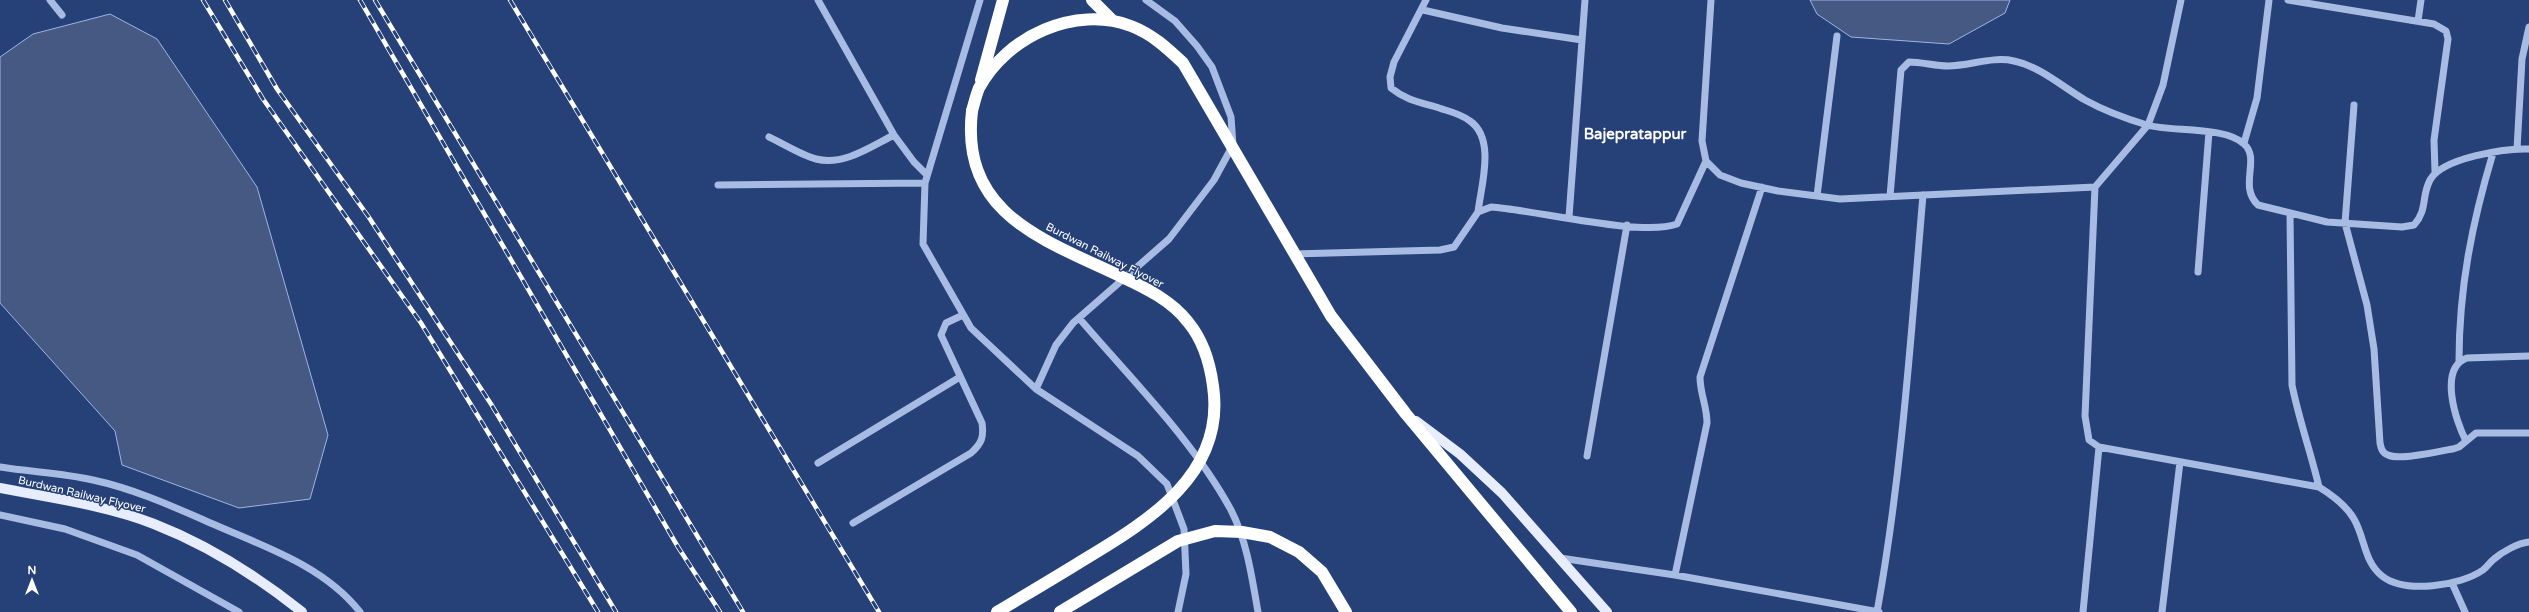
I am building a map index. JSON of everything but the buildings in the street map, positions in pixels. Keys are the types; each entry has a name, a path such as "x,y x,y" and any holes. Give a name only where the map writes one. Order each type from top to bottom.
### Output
{"highway":[{"name":"Burdwan Railway Flyover","path":"997,612 1131,531 1159,510 1183,487 1201,459 1212,429 1215,401 1210,365 1201,344 1188,322 1168,302 1136,284 1039,237 1011,218 991,199 979,177 972,152 970,129 972,111 1003,0"},
{"path":"1092,0 1113,21"},
{"path":"979,89 1002,58 1018,45 1040,31 1081,20 1113,21 1148,34 1183,63 1233,145 1293,254 1331,316 1356,351 1406,414 1571,612"},
{"path":"1060,612 1178,540 1215,531 1242,532 1270,537 1299,552 1322,572 1346,612"}],"main road":[{"path":"1406,414 1478,470 1502,492 1607,612"},
{"name":"Burdwan Railway Flyover","path":"0,488 108,511 153,524 236,564 302,612"}],"street":[{"path":"50,0 62,15"},
{"path":"818,0 894,134 914,162 927,175"},
{"path":"980,0 925,183 923,244 971,328 1036,389 1138,456 1167,484 1184,529 1186,574 1178,612"},
{"path":"1036,389 1056,345 1079,318 1169,239 1214,180 1233,145 1232,117 1212,68 1198,46 1175,21 1146,0"},
{"path":"1293,254 1440,250 1454,247 1478,212 1485,157 1483,138 1471,121 1455,113 1403,98 1391,88 1390,77 1394,62 1426,0"},
{"path":"1569,217 1585,0"},
{"path":"1711,0 1702,142 1706,161 1720,175 1741,183 1762,188 1840,199 2095,188"},
{"path":"2181,0 2163,85 2148,125 2095,188 2085,416 2089,440 2099,448 2319,487 2334,496 2354,519 2373,569 2385,578 2408,586 2452,583 2483,570 2494,558 2523,542 2529,542"},
{"path":"2269,0 2257,98 2244,143 2250,157 2248,186 2250,198 2258,205 2290,214 2345,223 2402,227 2414,225 2422,215 2429,182 2435,172 2444,166 2493,153 2517,149 2529,149"},
{"path":"2288,0 2418,22 2442,27 2446,31 2448,39 2434,140 2435,172"},
{"path":"2418,22 2421,0"},
{"path":"1422,10 1502,28 1582,40"},
{"path":"2517,149 2522,59 2529,26"},
{"path":"1817,196 1837,36"},
{"path":"1890,196 1901,70 1909,62 1949,66 1998,59 2014,61 2036,70 2087,101 2148,125 2209,132 2226,136 2244,143"},
{"path":"2354,105 2345,223 2366,305 2373,342 2380,443 2382,451 2388,455 2398,457 2452,449 2476,433 2529,434"},
{"path":"2198,272 2209,132"},
{"path":"769,137 816,159 833,161 850,157 894,134"},
{"path":"2466,441 2453,402 2452,374 2459,361 2459,324 2475,214 2493,153"},
{"path":"1478,212 1491,206 1627,225 1665,228 1677,224 1706,161"},
{"path":"718,184 925,183"},
{"path":"1675,575 1707,422 1707,409 1700,391 1700,377 1762,188"},
{"path":"1560,558 1675,575 1878,612 1891,532 1902,444 1923,195"},
{"path":"2290,214 2292,385 2297,409 2311,449 2319,487"},
{"path":"1587,456 1627,225"},
{"path":"853,523 971,453 980,445 984,436 982,422 941,335 946,323 963,315"},
{"path":"1079,318 1175,430 1212,479 1232,511 1245,548 1258,612"},
{"path":"2459,361 2467,358 2529,356"},
{"path":"818,463 960,377"},
{"path":"2083,612 2099,448"},
{"path":"2162,612 2180,462"},
{"path":"0,467 92,479 138,492 300,564 328,581 348,597 360,612"},
{"path":"0,515 65,529 137,555 239,612"},
{"path":"2452,583 2465,612"}],"water":[{"path":"1810,0 2010,0 2005,13 1949,44 1851,37 1817,14"},
{"path":"110,14 157,39 257,187 328,435 310,499 239,508 122,465 115,431 0,303 0,57 33,34"}],"railway":[{"path":"203,0 263,99 421,323 598,612"},
{"path":"225,0 277,89 368,216 491,404 616,612"},
{"path":"360,0 678,547 720,612"},
{"path":"375,0 743,612"},
{"path":"510,0 879,612"}],"district":[{"name":"Bajepratappur","path":"1635,134"}]}
